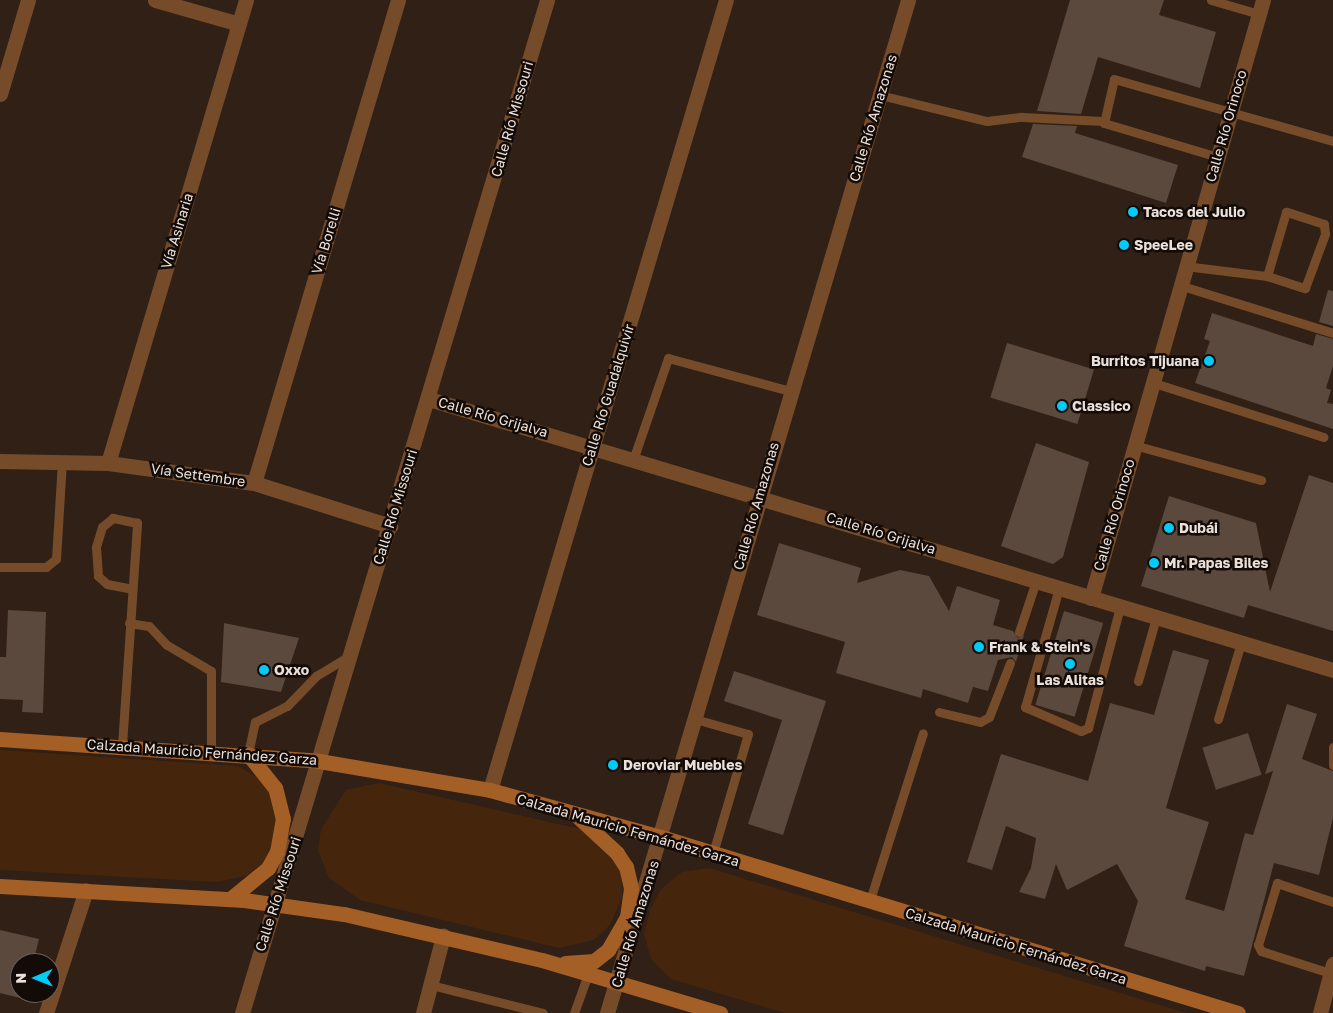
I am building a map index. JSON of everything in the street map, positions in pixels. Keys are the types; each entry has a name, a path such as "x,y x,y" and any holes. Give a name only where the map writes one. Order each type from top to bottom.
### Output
{"main road":[{"name":"Calzada Mauricio Fernández Garza","path":"0,738 212,750 319,761 490,790 661,836 869,902 1238,1013"},
{"path":"230,899 268,868 277,852 283,819 272,783 248,754"},
{"path":"542,960 576,964 594,960 621,934 628,917 631,888 626,867 575,814"},
{"path":"0,886 273,903 442,936 542,960 619,981 720,1013"}],"street":[{"path":"0,94 28,0"},
{"path":"155,0 239,24"},
{"name":"Vía Asinaria","path":"108,462 246,0"},
{"name":"Vía Borelli","path":"254,483 398,0"},
{"name":"Calle Río Missouri","path":"242,1013 273,903 319,761 349,656 429,399 547,0"},
{"name":"Calle Río Guadalquivir","path":"490,790 726,0"},
{"name":"Calle Río Amazonas","path":"608,1013 661,836 758,495 908,0"},
{"name":"Calle Río Orinoco","path":"1091,598 1151,382 1261,7"},
{"name":"Calle Río Grijalva","path":"429,399 634,457 1156,618 1333,670"},
{"name":"Vía Settembre","path":"0,461 108,462 254,483 390,526"},
{"path":"46,1013 86,890"},
{"path":"423,1013 442,936"},
{"path":"1320,1013 1332,969"}],"lane":[{"path":"1211,0 1261,7"},
{"path":"1103,121 1116,78 1333,141"},
{"path":"880,95 987,121 1022,117 1103,121 1218,157"},
{"path":"1186,266 1267,276 1307,286 1325,234 1324,224 1286,212 1267,276"},
{"path":"1179,285 1333,333"},
{"path":"634,457 668,358 790,391"},
{"path":"1151,382 1323,437"},
{"path":"1134,446 1261,480"},
{"path":"0,567 46,567 56,559 62,462"},
{"path":"122,745 137,523 113,518 102,527 96,547 98,576 107,584 132,589"},
{"path":"1020,632 1036,581"},
{"path":"1059,588 1025,707 1080,731 1088,728 1120,607"},
{"path":"1138,681 1156,618"},
{"path":"130,624 149,626 167,645 211,671 212,750"},
{"path":"1218,719 1241,643"},
{"path":"248,754 256,722 286,706 316,676 349,656"},
{"path":"939,712 980,722 989,717 1010,663"},
{"path":"694,718 748,734 713,853"},
{"path":"869,902 923,733"},
{"path":"1333,747 1333,765"},
{"path":"1332,969 1261,951 1258,945 1277,883 1333,902"},
{"path":"574,1013 588,974"},
{"path":"431,986 543,1013"}],"shaded area":[{"path":"0,750 238,766 265,782 278,810 277,837 268,859 246,876 217,882 0,870"},
{"path":"379,783 589,831 621,866 622,897 610,925 594,940 559,948 360,900 329,878 318,851 321,829 346,790"},
{"path":"709,868 1186,1013 785,1013 671,979 651,959 644,934 650,910 661,889 682,872"}],"building":[{"path":"1070,0 1164,0 1159,15 1216,32 1200,88 1098,57 1081,114 1037,111"},
{"path":"1033,124 1077,126 1075,133 1178,165 1166,203 1022,157"},
{"path":"1328,290 1333,291 1333,326 1319,322"},
{"path":"1212,313 1313,346 1316,334 1333,339 1333,366 1326,388 1331,390 1327,403 1333,404 1333,429 1195,383 1210,341 1204,339"},
{"path":"1007,343 1094,370 1077,424 990,398"},
{"path":"1036,443 1089,462 1063,557 1053,564 1001,546"},
{"path":"1309,475 1333,483 1333,631 1248,605 1244,618 1141,586 1169,496 1256,523 1270,592"},
{"path":"779,543 861,568 857,583 900,570 929,576 949,611 957,586 1000,600 993,625 1013,631 1018,638 1024,635 1016,662 1012,657 998,660 988,691 973,687 968,703 923,689 921,698 836,673 845,642 757,615"},
{"path":"8,610 46,612 43,713 22,712 23,700 0,699 0,657 6,657"},
{"name":"Las Alitas","path":"1064,611 1103,623 1075,717 1035,705"},
{"path":"224,623 299,638 281,692 221,682"},
{"path":"1173,650 1209,660 1166,808 1209,822 1185,899 1224,911 1245,833 1253,835 1273,771 1265,774 1287,704 1317,714 1302,759 1333,771 1333,818 1319,875 1274,863 1244,976 1206,966 1205,971 1124,946 1138,901 1117,864 1067,890 1056,864 1045,899 1019,892 1031,868 1036,838 1006,826 992,870 967,862 1001,754 1088,781 1110,703 1154,715"},
{"path":"734,671 826,701 783,835 748,824 782,720 724,701"},
{"path":"1248,733 1262,775 1216,790 1202,748"},
{"path":"0,930 39,939 36,953 10,953 10,996 0,993"}],"place":[{"name":"Tacos del Julio","path":"1133,212"},
{"name":"SpeeLee","path":"1124,245"},
{"name":"Burritos Tijuana","path":"1209,361"},
{"name":"Classico","path":"1062,406"},
{"name":"Dubái","path":"1169,528"},
{"name":"Mr. Papas Biles","path":"1154,563"},
{"name":"Frank & Stein's","path":"979,647"},
{"name":"Las Alitas","path":"1070,664"},
{"name":"Oxxo","path":"264,670"},
{"name":"Deroviar Muebles","path":"613,765"}]}
